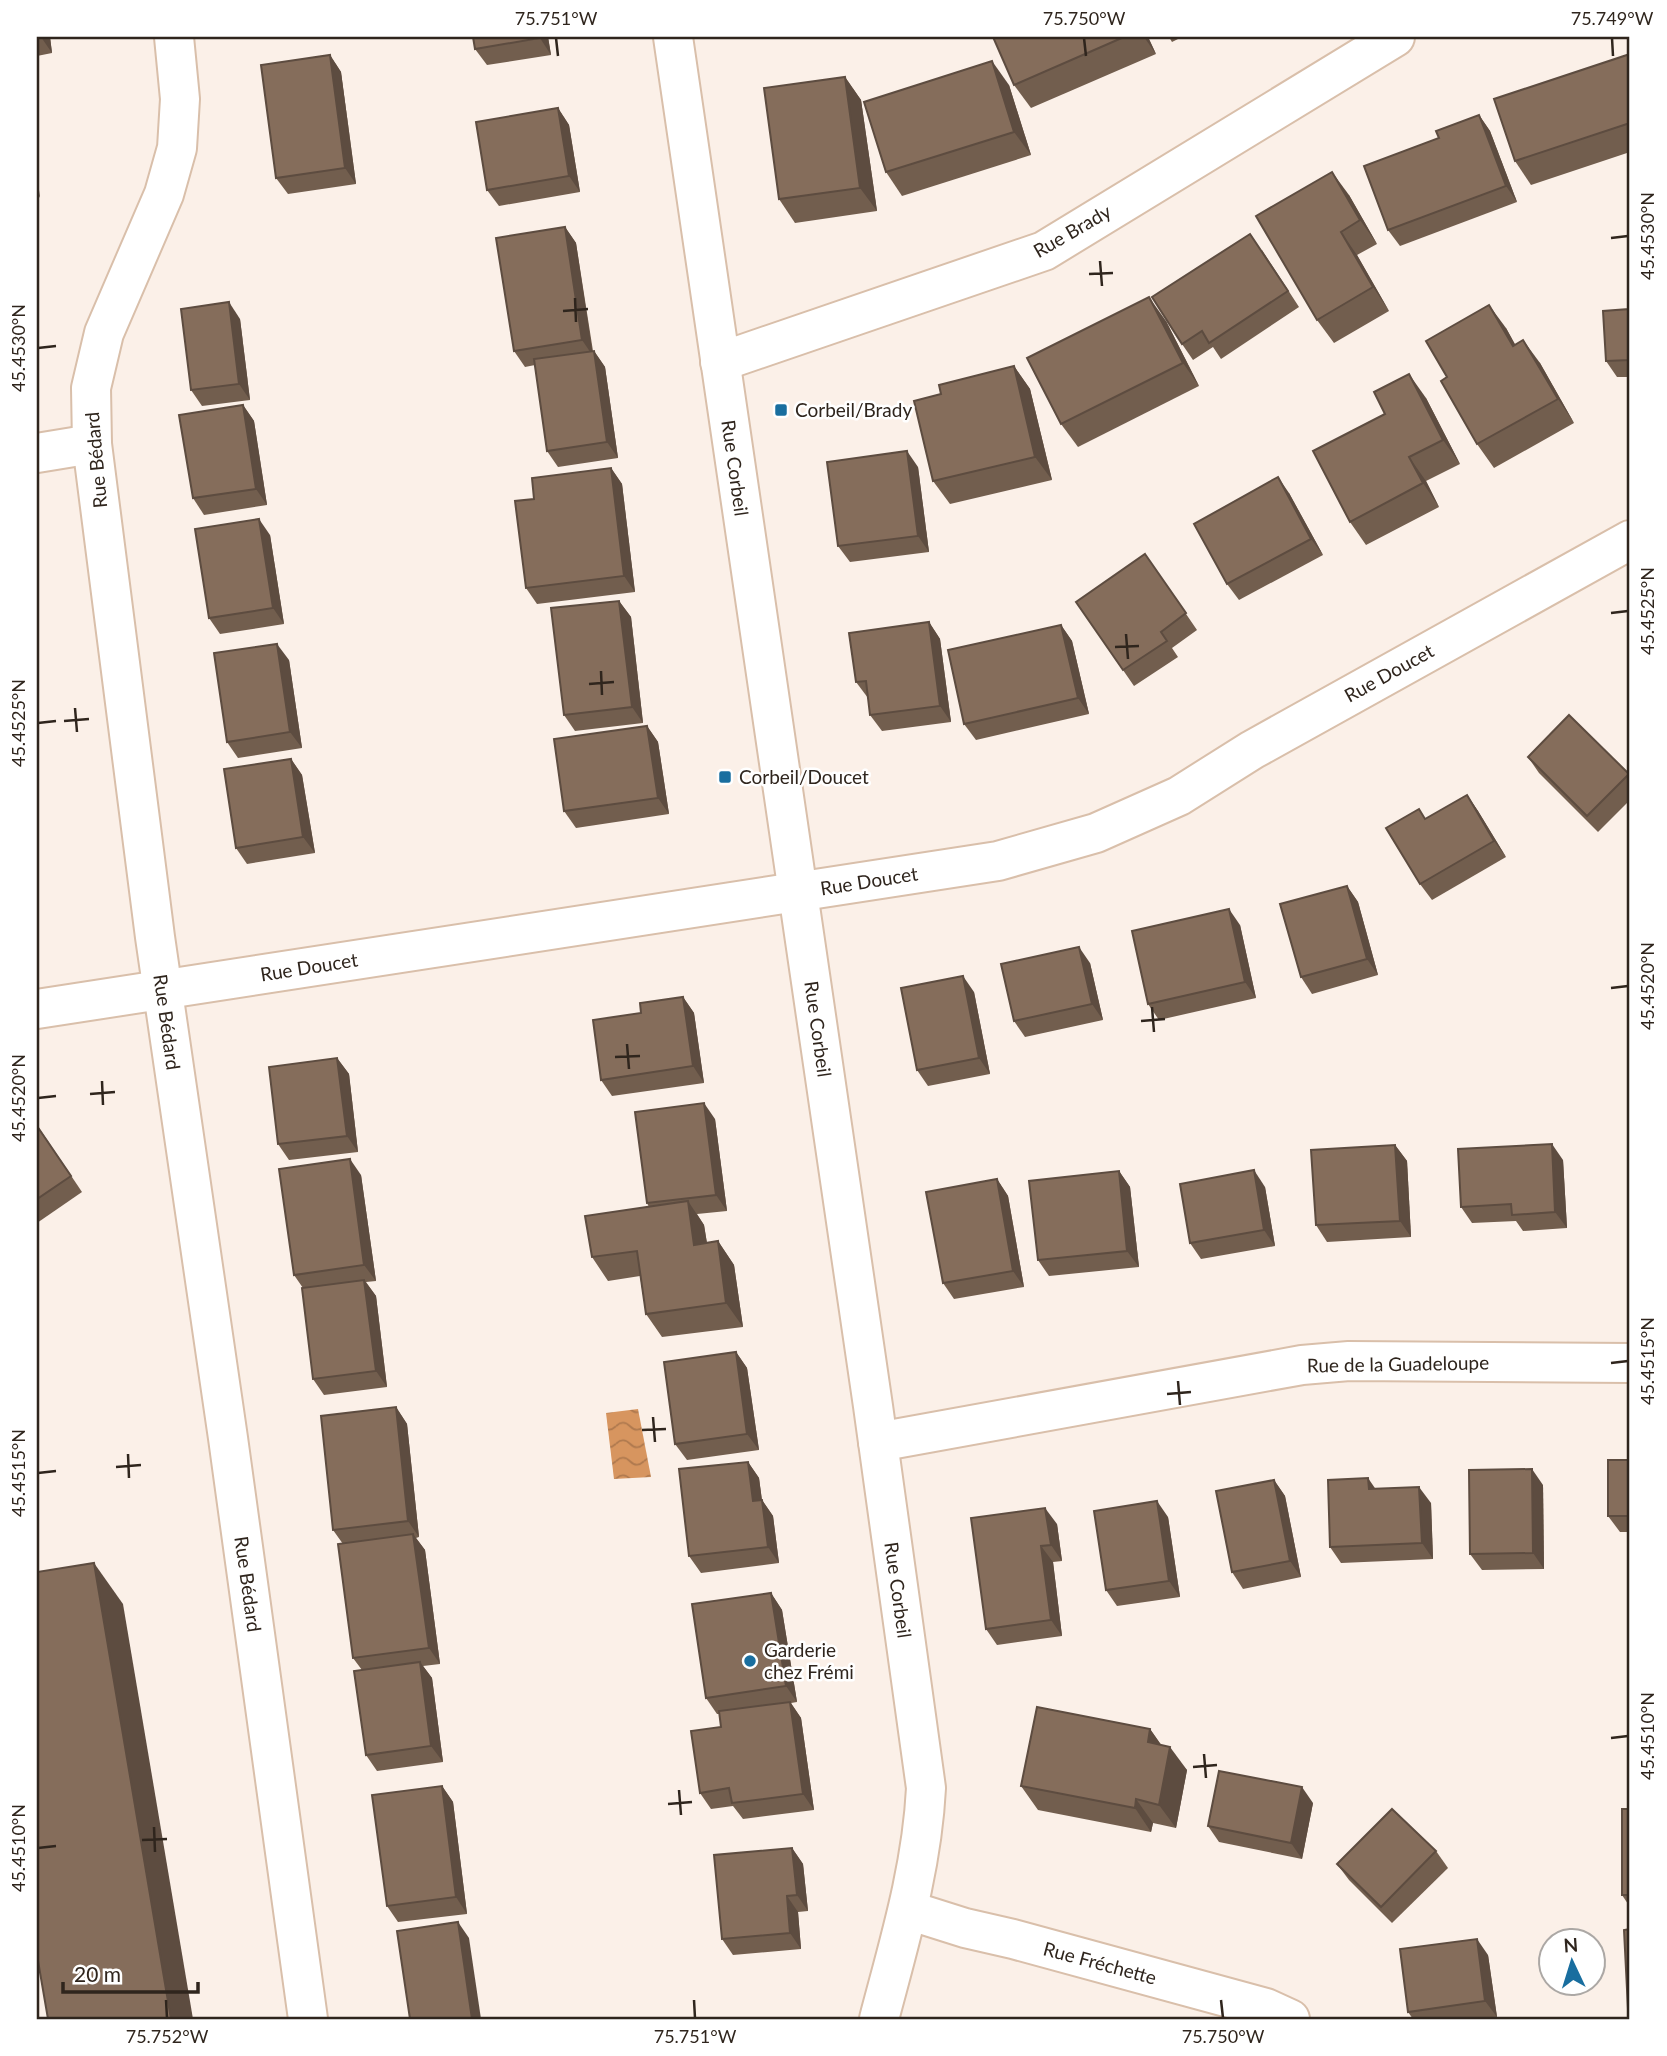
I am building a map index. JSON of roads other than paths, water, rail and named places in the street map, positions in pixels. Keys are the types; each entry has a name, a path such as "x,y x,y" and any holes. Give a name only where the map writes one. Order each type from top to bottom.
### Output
{"street":[{"name":"Rue Bédard","path":"174,37 180,99 177,148 164,194 104,333 91,388 92,444 162,990 228,1438 308,2019"},
{"name":"Rue Corbeil","path":"673,37 926,1788 924,1829 908,1910 879,2019"},
{"name":"Rue Brady","path":"720,362 1044,251 1395,37"},
{"path":"37,453 92,444"},
{"name":"Rue Doucet","path":"37,1009 998,861 1096,833 1179,796 1252,750 1630,540"},
{"name":"Rue de la Guadeloupe","path":"878,1442 1302,1365 1349,1361 1630,1363"},
{"name":"Rue Fréchette","path":"908,1910 965,1928 1266,2008 1290,2019"}],"water":[{"path":"638,1409 651,1477 614,1479 606,1413"}],"place":[{"name":"Corbeil/Brady","path":"781,410"},
{"name":"Corbeil/Doucet","path":"725,777"},
{"name":"Garderie chez Frémi","path":"750,1661"}]}
